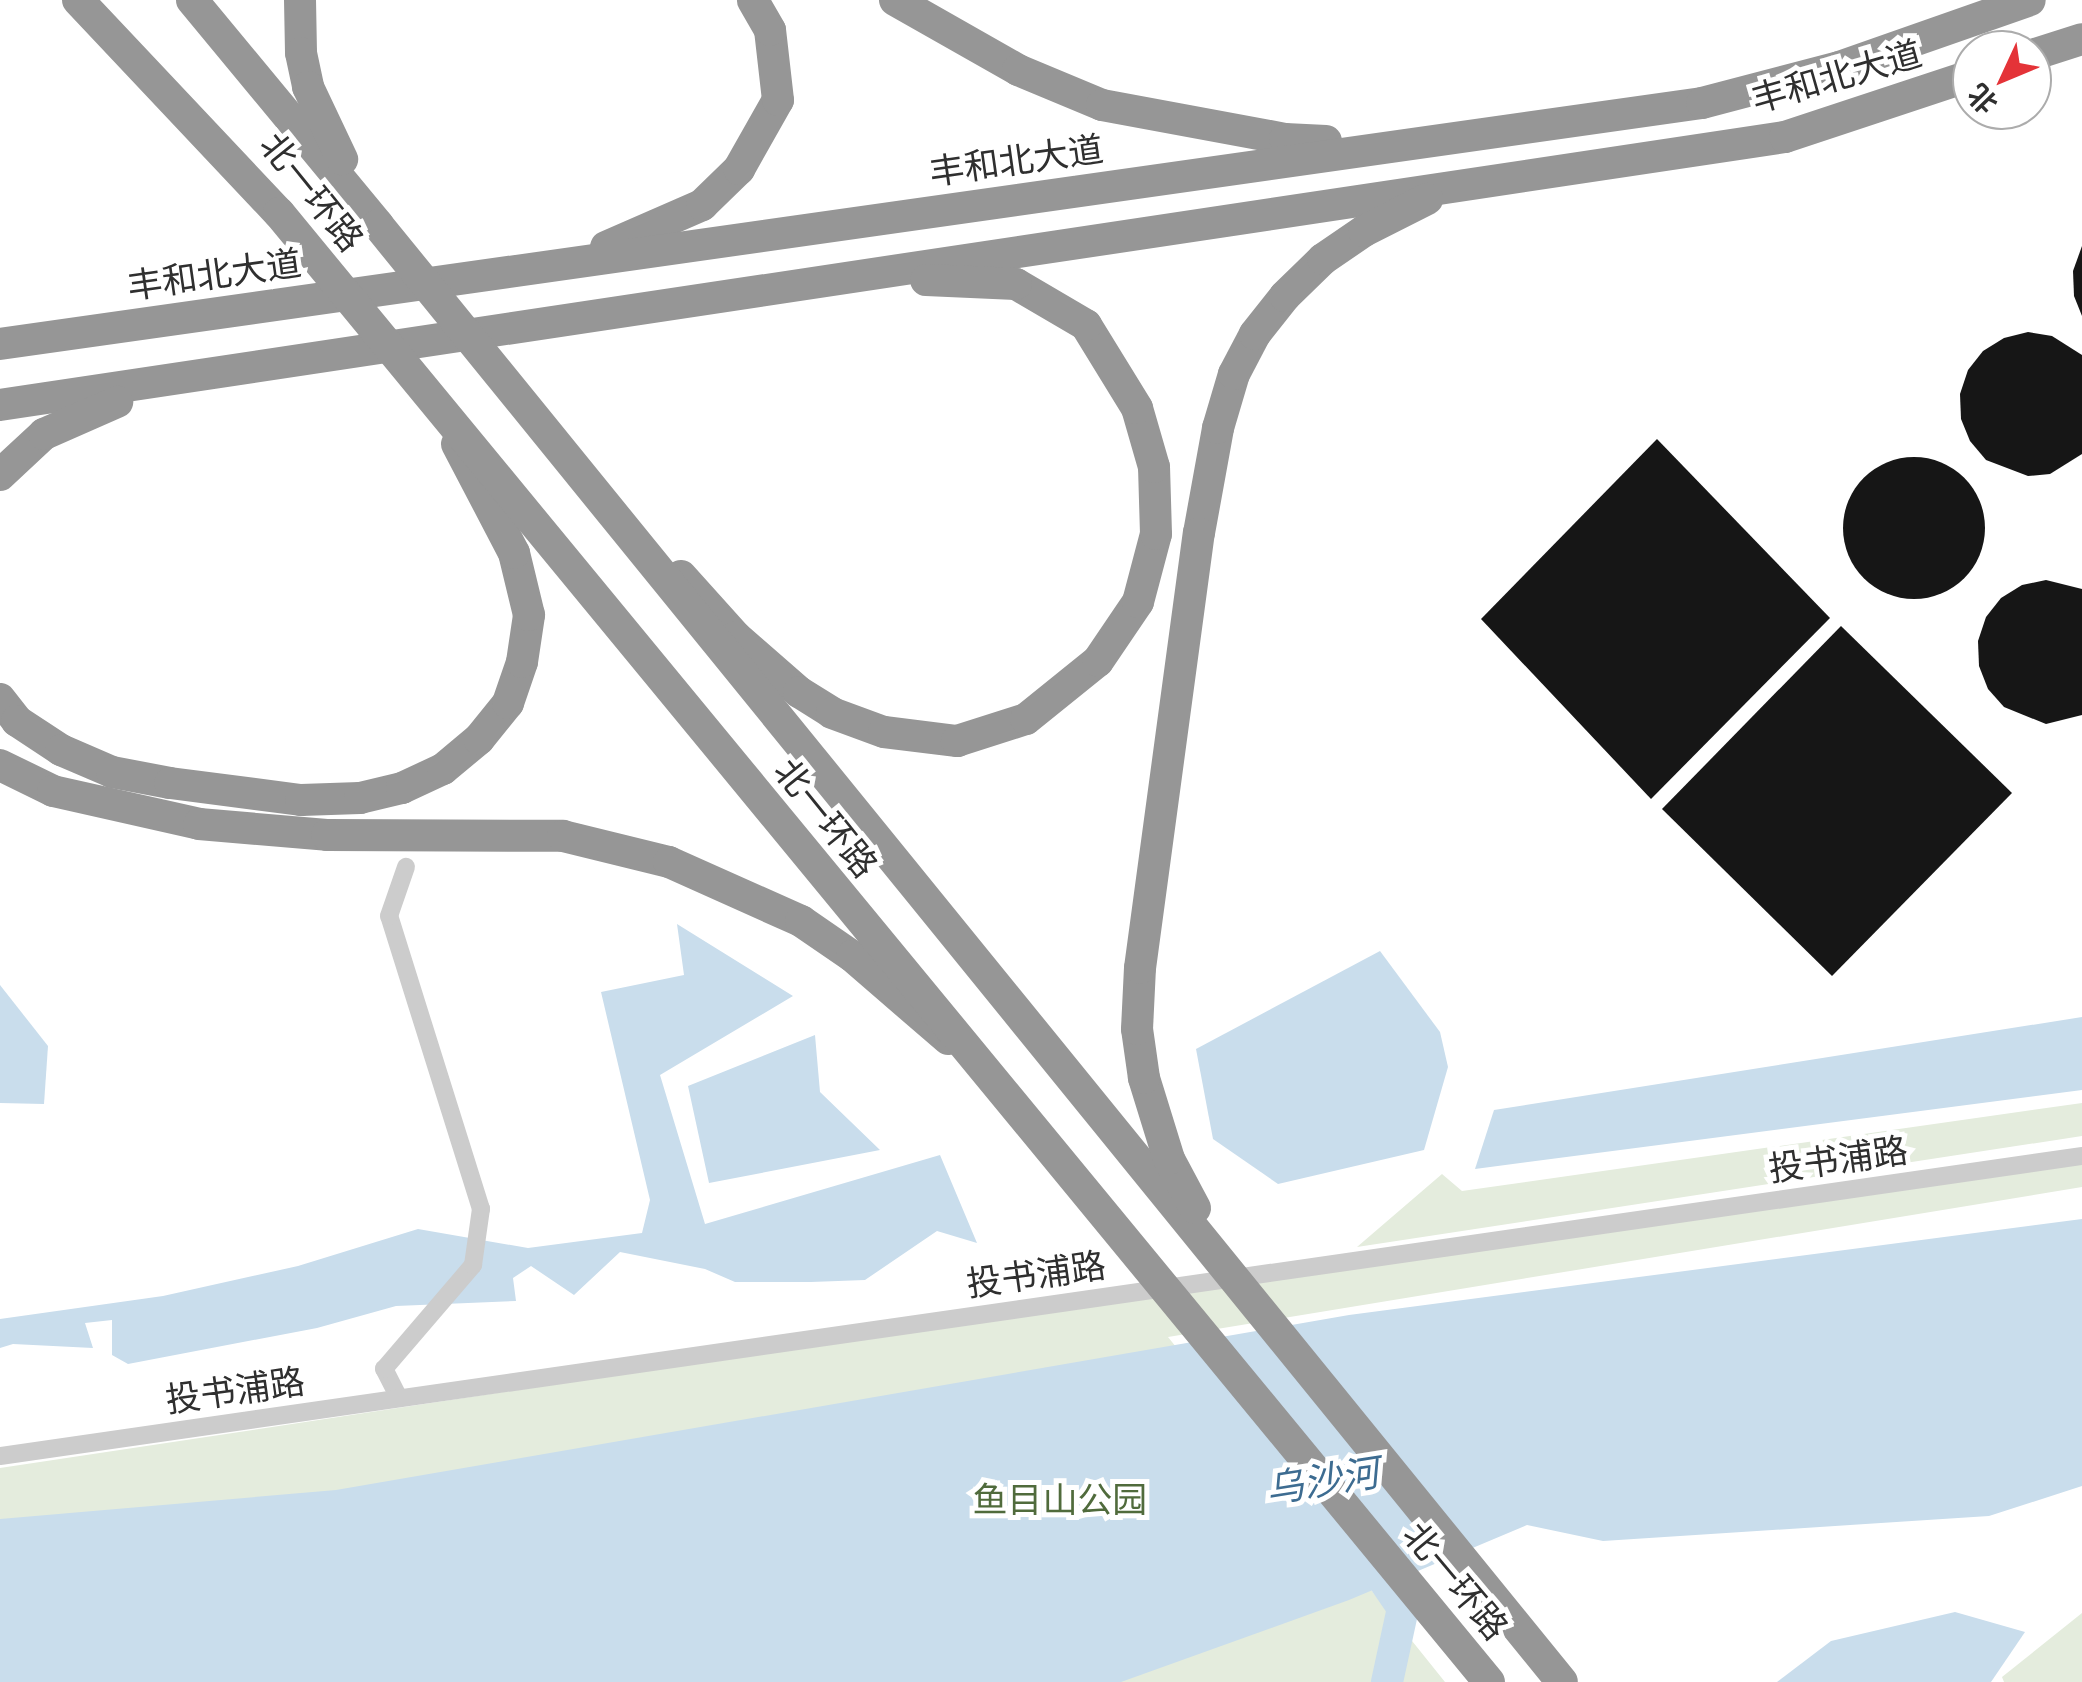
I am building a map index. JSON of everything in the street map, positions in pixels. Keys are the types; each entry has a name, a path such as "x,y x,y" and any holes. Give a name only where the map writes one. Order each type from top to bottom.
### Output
{"highway":[{"path":"78,0 280,213"},
{"name":"北一环路","path":"105,0 1489,1682"},
{"name":"北一环路","path":"192,0 521,399 1562,1682"},
{"path":"300,0 301,53 308,87 321,120 378,224"},
{"path":"570,263 702,205 739,168 778,100 770,30 754,0"},
{"path":"895,0 1018,70 1102,105 1285,139 1410,144"},
{"name":"丰和北大道","path":"0,342 1702,103 1839,67 2030,0"},
{"path":"2052,49 2082,39"},
{"name":"丰和北大道","path":"0,405 1786,137 1952,82"},
{"path":"1413,1500 1358,1406 1194,1207 1169,1159 1144,1078 1137,1029 1140,968 1199,534 1218,428 1234,374 1255,334 1284,296 1323,258 1364,231 1457,184"},
{"path":"521,399 736,637 799,692 832,713 884,732 958,741 1026,719 1098,660 1138,602 1156,534 1154,467 1137,408 1086,325 1016,284 854,277"},
{"path":"0,475 44,434 96,409 191,379"},
{"path":"0,699 17,721 61,750 112,772 170,784 301,800 360,798 402,788 443,769 479,739 508,703 522,662 529,615 514,554 486,492 424,388"},
{"path":"0,766 53,791 199,824 328,835 563,836 669,862 801,921 852,956 981,1068"}],"street":[{"path":"399,1398 384,1369 473,1265 481,1209 390,916 406,867"},
{"name":"投书浦路","path":"0,1456 2082,1156"}],"green space":[{"path":"2082,1103 2082,1136 1357,1247 1442,1174 1462,1191"},
{"name":"鱼目山公园","path":"2082,1154 2082,1187 1168,1337 1445,1682 0,1682 0,1468"},
{"path":"2082,1613 2082,1682 2004,1682 2002,1677"}],"water":[{"path":"677,924 793,996 660,1075 705,1224 940,1155 977,1243 937,1231 865,1280 811,1282 735,1282 705,1269 620,1252 574,1295 531,1266 513,1278 516,1301 396,1306 317,1328 128,1364 112,1355 112,1320 85,1323 93,1348 13,1344 0,1348 0,1319 163,1296 298,1266 418,1229 528,1248 642,1233 650,1200 601,992 684,975"},
{"path":"1380,951 1440,1032 1448,1067 1424,1150 1278,1184 1213,1139 1196,1049"},
{"path":"0,985 48,1046 44,1104 0,1103"},
{"path":"2082,1017 2082,1090 1475,1169 1494,1110"},
{"path":"815,1035 820,1092 880,1150 709,1183 688,1086"},
{"name":"乌沙河","path":"2082,1219 2082,1486 1989,1516 1603,1541 1527,1525 1349,1600 1121,1682 0,1682 0,1519 336,1490 1349,1315"},
{"path":"1955,1612 2025,1632 1991,1682 1777,1682 1831,1641"}],"building":[{"path":"2082,246 2082,316 2074,296 2073,271"},
{"path":"2028,332 2052,336 2082,355 2082,454 2050,474 2028,476 1986,460 1970,441 1961,419 1960,394 1968,370 1983,351 2004,338"},
{"path":"1657,439 1830,618 1651,799 1481,619"},
{"path":"1914,457 1941,462 1964,478 1980,501 1985,528 1980,555 1964,578 1941,594 1914,599 1887,594 1864,578 1848,555 1843,528 1848,501 1864,478 1887,462"},
{"path":"2046,580 2082,589 2082,715 2046,724 2004,707 1988,689 1979,666 1978,641 1986,617 2001,598 2022,585"},
{"path":"1841,626 2012,793 1832,976 1662,809"}],"waterway":[{"path":"1368,1557 1403,1608 1387,1682"}]}
